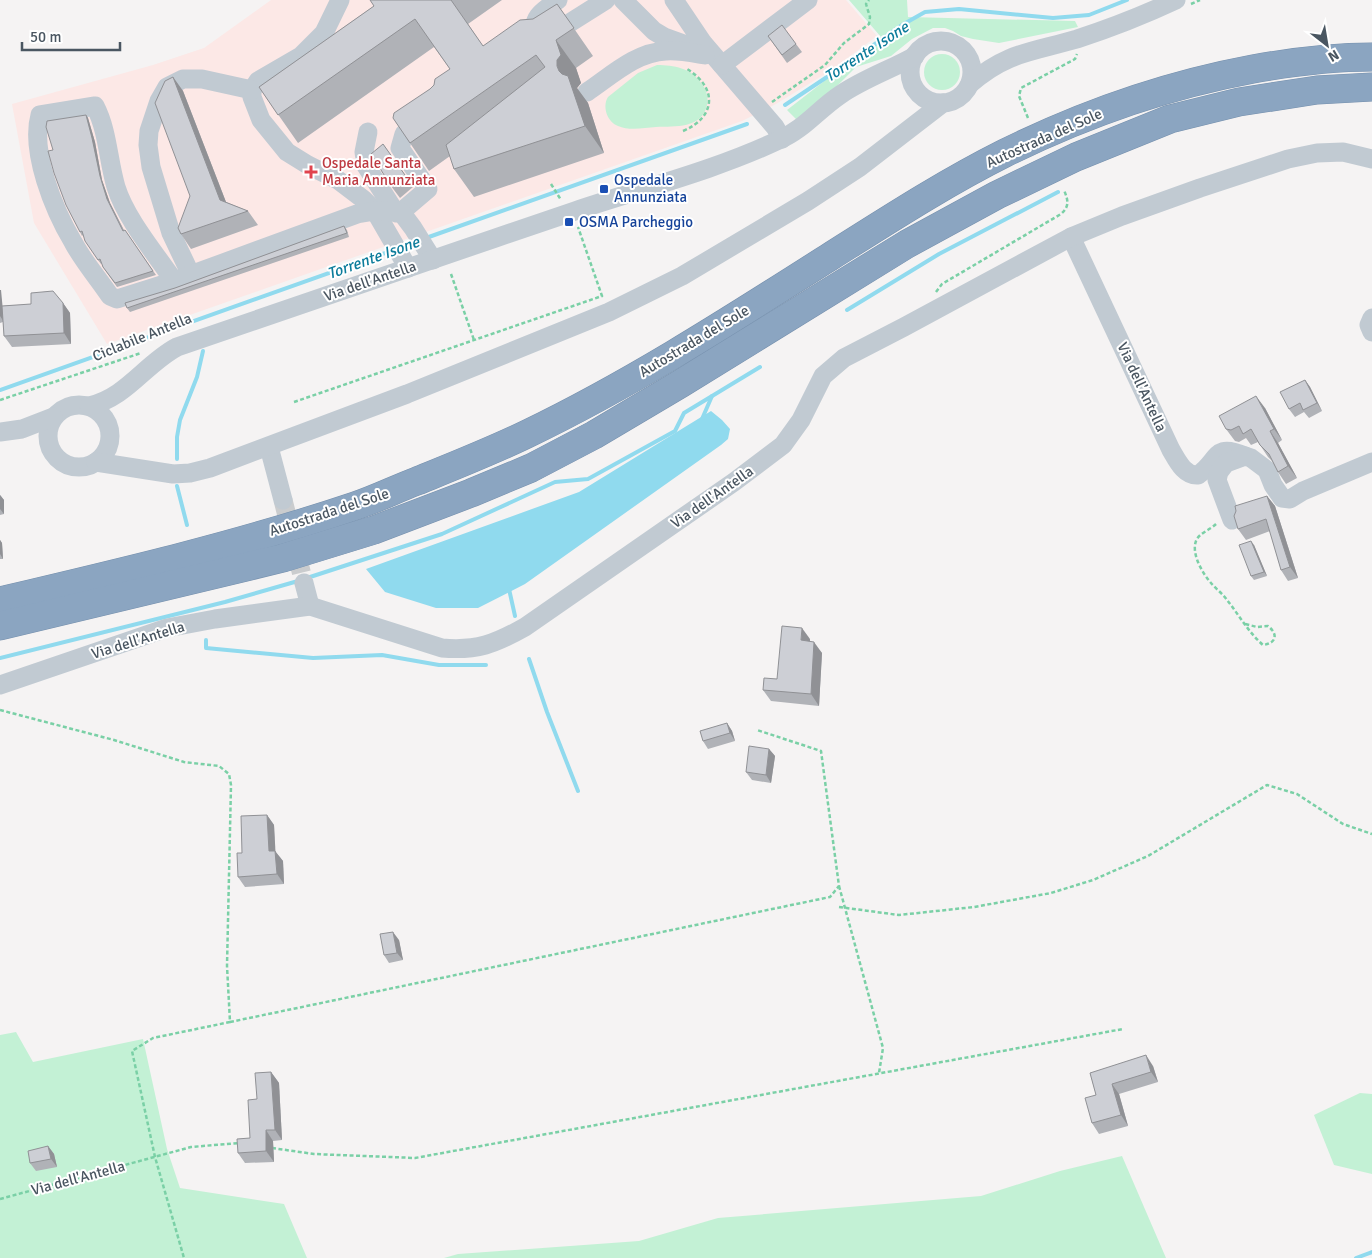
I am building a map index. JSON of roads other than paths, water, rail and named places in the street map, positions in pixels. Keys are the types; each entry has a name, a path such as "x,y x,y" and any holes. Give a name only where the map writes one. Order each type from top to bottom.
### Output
{"highway":[{"name":"Autostrada del Sole","path":"0,600 130,570 357,505 526,434 600,396 713,331 928,196 1007,153 1089,116 1144,96 1211,77 1269,66 1343,57 1372,57"},
{"name":"Autostrada del Sole","path":"0,626 283,558 374,530 471,493 530,468 594,435 907,244 997,195 1076,156 1170,119 1239,102 1316,90 1372,87"}],"street":[{"path":"340,0 324,33 301,56 258,81 252,90 252,97 261,120 287,152 308,166 338,180 375,211 405,262"},
{"path":"558,0 539,14 534,23 534,30 540,37 547,38 606,0"},
{"path":"623,0 654,31 686,45 722,65"},
{"path":"636,0 686,45"},
{"path":"674,0 703,43 782,139"},
{"path":"722,65 808,0"},
{"name":"Via dell'Antella","path":"866,79 894,78 932,101 943,102 959,97 970,84 994,65 1008,58 1103,30 1176,0"},
{"name":"Via dell'Antella","path":"3,432 39,424 53,417 66,407 73,405 89,406 101,404 113,398 150,364 176,347 429,253 608,200 745,156 782,139 813,118 841,94 866,79 915,56 925,46 939,41 953,44 965,52 986,54 1030,51"},
{"path":"587,92 630,63 650,54 677,51 706,55"},
{"path":"965,52 972,67 970,84"},
{"path":"885,148 902,126 917,91 910,73 915,56"},
{"path":"182,278 171,233 151,168 148,140 156,108 167,87 183,79 202,80 252,90"},
{"path":"885,148 943,102"},
{"path":"182,278 123,206 116,186 103,120 95,106 40,115 36,129 43,174 49,191 73,242 110,296 117,299 182,278 357,214 375,211 398,213 428,189 400,148 404,134 443,107"},
{"path":"368,132 364,152 366,166 398,213 413,228 429,253"},
{"name":"Via dell'Antella","path":"3,432 35,440 50,449 62,462 70,466 88,466 96,462 174,474 210,468 408,394 609,312 682,276 860,167 885,148"},
{"name":"Via dell'Antella","path":"0,685 167,628 310,606 442,648 460,650 482,647 500,641 525,627 702,505 783,445 801,420 824,376 844,358 1071,237 1200,188 1288,159 1317,152 1342,152 1372,159"},
{"name":"Via dell'Antella","path":"1071,237 1167,441 1180,466 1189,474 1198,474 1222,452 1228,450 1251,458 1267,470 1273,485 1282,498 1290,499 1372,462"},
{"path":"1372,318 1370,325 1372,332"},
{"name":"Via dell'Antella","path":"106,420 111,409 126,388"},
{"path":"89,406 96,409 106,420 110,433 107,448 96,462"},
{"path":"50,449 47,433 53,417"},
{"path":"110,439 129,459 144,469"},
{"path":"269,447 282,500"},
{"path":"1224,520 1217,480 1219,472 1226,463 1245,456"},
{"path":"304,583 310,606"}],"water":[{"path":"711,411 730,429 728,439 721,445 525,584 478,608 436,608 385,592 366,569 579,492"}],"waterway":[{"name":"Torrente Isone","path":"785,105 902,25 925,12 959,9 1053,18 1089,15 1127,0"},
{"name":"Torrente Isone","path":"426,238 747,124"},
{"path":"847,310 939,254 1058,192"},
{"name":"Torrente Isone","path":"0,390 391,251"},
{"path":"177,459 177,437 180,420 197,377 203,351"},
{"path":"307,578 442,534 555,482 588,479 675,431 684,413 760,367"},
{"path":"702,419 712,396"},
{"path":"177,486 187,525"},
{"path":"0,658 225,602 298,581"},
{"path":"509,589 515,616"},
{"path":"206,640 206,648 313,658 382,655 439,665 486,665"},
{"path":"529,659 547,712 578,791"},
{"path":"1356,1258 1372,1252"}],"tunnel":[{"path":"283,500 304,583"}],"place":[{"name":"Ospedale Santa Maria Annunziata","path":"311,172"},
{"name":"Ospedale Annunziata","path":"604,189"},
{"name":"OSMA Parcheggio","path":"569,222"}]}
